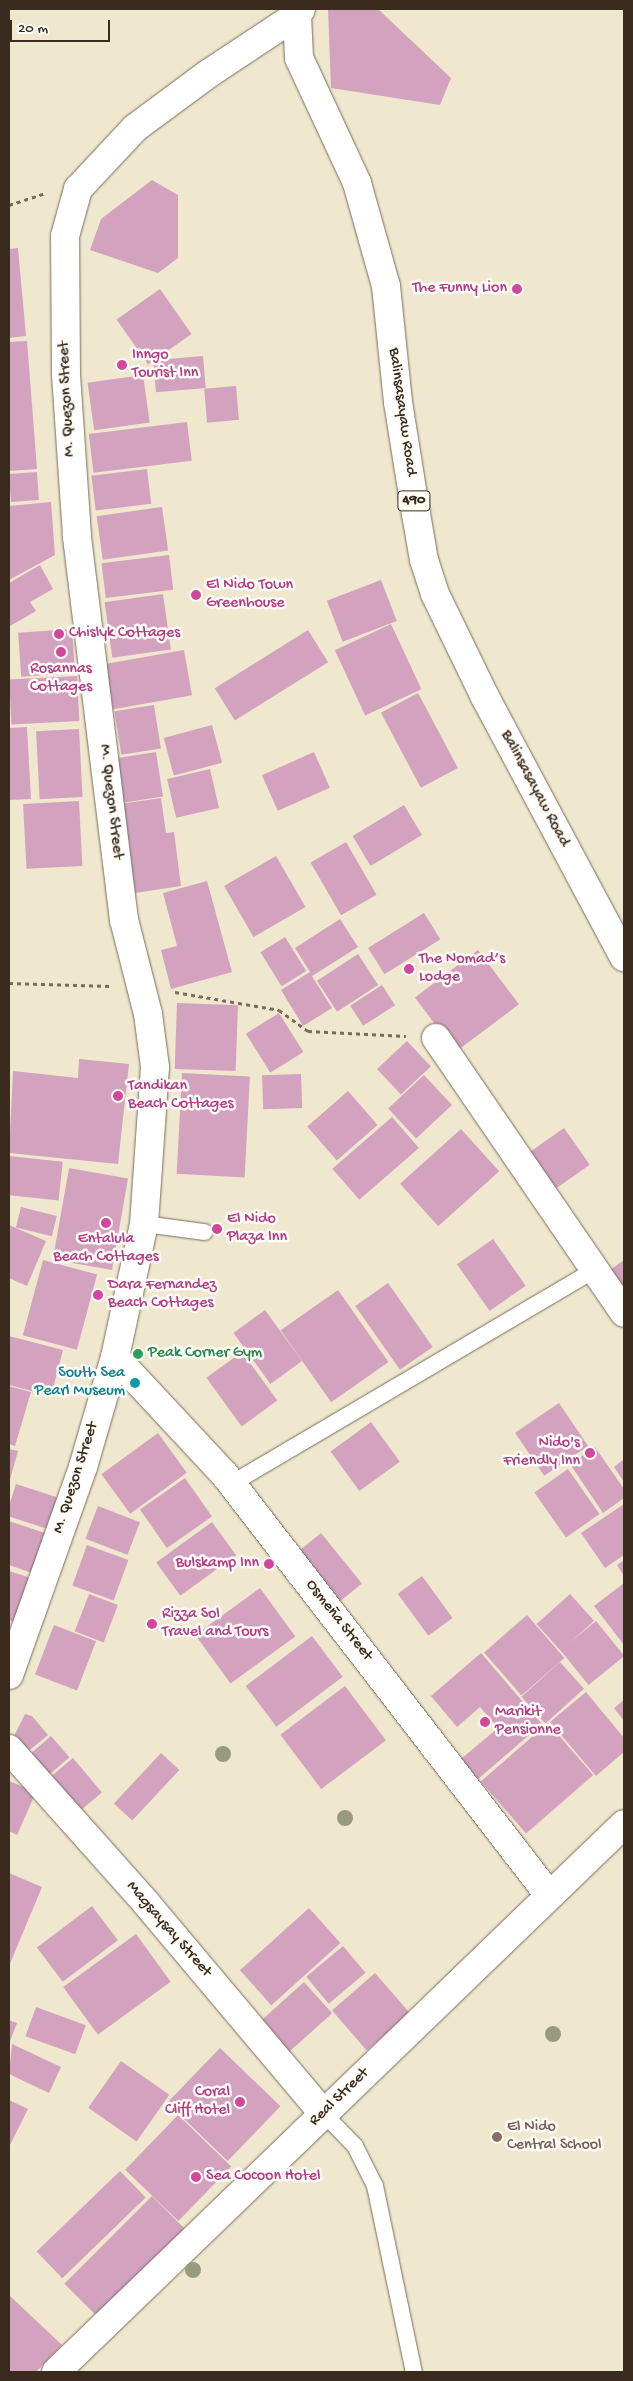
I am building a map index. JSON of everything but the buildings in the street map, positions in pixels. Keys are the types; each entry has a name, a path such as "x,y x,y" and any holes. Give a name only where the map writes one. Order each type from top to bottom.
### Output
{"street":[{"name":"Balinsasayaw Road","path":"299,12 299,58 357,183 386,286 398,402 424,560 435,594 485,698 624,957"},
{"name":"M. Quezon Street","path":"9,1675 83,1467 115,1356 144,1224 154,1067 151,1029 124,920 77,536 66,374 65,236 78,189 135,128 208,74 299,12"},
{"path":"436,1038 624,1313"},
{"name":"Osmeña Street","path":"115,1356 232,1484 549,1895"},
{"name":"Magsaysay Street","path":"9,1749 146,1903 323,2114"},
{"name":"Real Street","path":"56,2372 624,1824"}],"lane":[{"path":"144,1224 204,1232"},
{"path":"232,1484 594,1270"},
{"path":"323,2114 355,2146 375,2186 414,2372"}],"path":[{"path":"9,983 141,986 279,1010 308,1031 436,1038"}],"place":[{"name":"The Funny Lion","path":"517,289"},
{"name":"Inngo Tourist Inn","path":"122,365"},
{"name":"El Nido Town Greenhouse","path":"196,595"},
{"name":"Chislyk Cottages","path":"59,634"},
{"name":"Rosannas Cottages","path":"61,652"},
{"name":"The Nomad’s Lodge","path":"409,969"},
{"name":"Tandikan Beach Cottages","path":"118,1096"},
{"name":"Entalula Beach Cottages","path":"106,1223"},
{"name":"El Nido Plaza Inn","path":"217,1229"},
{"name":"Dara Fernandez Beach Cottages","path":"98,1295"},
{"name":"Peak Corner Gym","path":"138,1354"},
{"name":"South Sea Pearl Museum","path":"135,1383"},
{"name":"Nido's Friendly Inn","path":"590,1453"},
{"name":"Bulskamp Inn","path":"269,1564"},
{"name":"Rizza Sol Travel and Tours","path":"152,1624"},
{"name":"Marikit Pensionne","path":"485,1722"},
{"name":"Coral Cliff Hotel","path":"240,2102"},
{"name":"El Nido Central School","path":"497,2137"},
{"name":"Sea Cocoon Hotel","path":"196,2177"}]}
